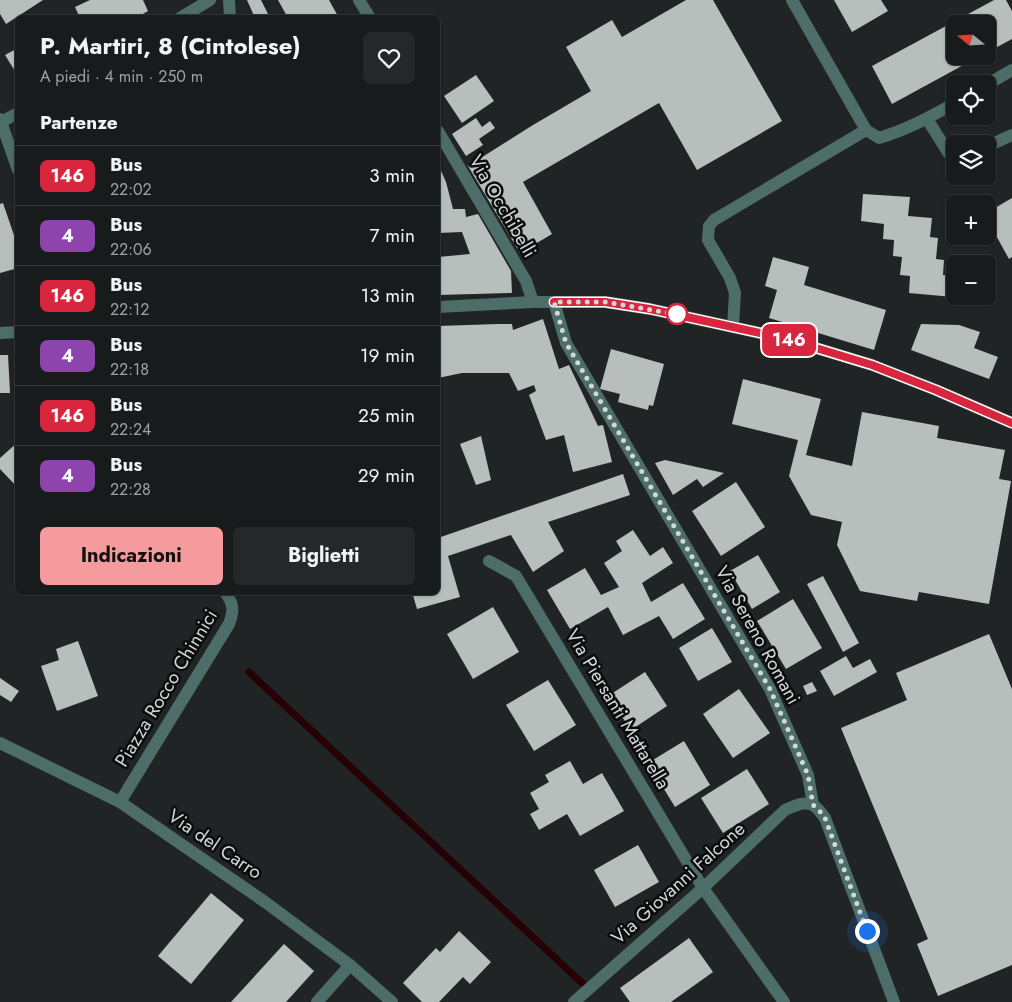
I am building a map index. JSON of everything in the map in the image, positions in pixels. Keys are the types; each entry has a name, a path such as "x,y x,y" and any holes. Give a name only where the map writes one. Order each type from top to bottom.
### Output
{"street":[{"path":"185,15 210,0"},
{"path":"229,0 230,15"},
{"path":"359,0 368,15"},
{"path":"792,0 866,130 878,138 927,119 946,108"},
{"path":"996,79 1012,70"},
{"path":"15,114 1,120 15,161"},
{"path":"927,119 946,149"},
{"path":"733,327 735,293 730,278 708,240 709,226 714,220 866,130"},
{"name":"Via Occhibelli","path":"440,134 526,281 534,302"},
{"path":"996,142 1012,135"},
{"path":"440,307 534,302 605,302 650,309 783,338 872,365 1012,423"},
{"name":"Via Sereno Romani","path":"554,302 566,343 770,689 808,775 813,805 825,818 894,1002"},
{"path":"0,333 15,332"},
{"name":"Via Piersanti Mattarella","path":"489,561 516,576 703,888 784,1002"},
{"name":"Piazza Rocco Chinnici","path":"120,802 229,624 233,614 233,606 227,595"},
{"name":"Via del Carro","path":"0,743 120,802 265,902 350,965 392,1002"},
{"name":"Via Giovanni Falcone","path":"574,1002 703,888 785,810 799,804 813,805"},
{"path":"317,1002 350,965"}],"building":[{"path":"0,0 43,0 20,15 15,15 15,18 6,24 0,14"},
{"path":"90,0 143,0 148,11 141,15 79,15 75,7"},
{"path":"247,0 261,0 268,15 254,15"},
{"path":"278,0 329,0 337,15 286,15"},
{"path":"686,0 713,0 782,121 697,170 659,103 523,182 552,234 520,253 468,166 591,91 566,47 612,20 622,37"},
{"path":"834,0 881,0 888,11 852,32"},
{"path":"994,0 1006,0 1012,11 1012,39 996,48 996,15 966,15"},
{"path":"946,26 946,65 964,65 892,104 872,66"},
{"path":"15,50 15,71 5,55"},
{"path":"476,75 494,101 462,123 444,96"},
{"path":"476,118 482,127 490,121 495,128 479,139 483,145 466,156 452,134"},
{"path":"440,168 446,182 453,209 465,209 466,217 478,214 511,271 512,293 440,295 440,257 470,254 462,232 440,233"},
{"path":"863,194 910,197 908,216 932,218 930,237 938,238 936,259 944,260 943,275 946,275 946,296 909,293 910,276 900,275 902,257 893,256 894,240 883,239 884,224 861,221"},
{"path":"1012,198 1012,257 1009,259 996,235 996,207"},
{"path":"3,203 15,238 15,269 0,273 0,204"},
{"path":"773,257 809,267 804,285 886,310 874,350 769,318 777,290 765,286"},
{"path":"543,319 559,369 569,365 598,426 603,425 612,462 573,472 564,435 546,440 529,395 536,391 534,385 518,391 509,373 462,373 440,378 440,326 512,324 513,330"},
{"path":"921,324 959,325 980,332 974,348 998,357 989,379 911,350"},
{"path":"611,349 664,364 653,406 649,405 648,410 618,402 620,394 600,389"},
{"path":"0,355 8,355 10,393 0,393"},
{"path":"743,379 821,399 806,455 852,466 862,412 939,426 937,438 1005,450 999,479 1011,481 989,604 919,592 917,601 860,591 837,545 842,522 811,515 789,476 798,440 732,424"},
{"path":"481,436 491,480 476,485 460,444"},
{"path":"15,445 15,485 0,469 0,458"},
{"path":"665,460 724,473 703,487 697,479 673,495 655,463"},
{"path":"623,474 630,495 548,522 564,551 533,572 511,535 448,556 460,597 417,609 413,595 440,595 440,537"},
{"path":"736,482 765,527 721,556 692,511"},
{"path":"633,530 650,556 663,547 673,563 642,583 651,602 683,583 705,619 673,639 659,616 623,635 608,607 570,629 547,590 585,568 601,595 619,587 604,563 622,551 616,541"},
{"path":"758,555 780,592 752,609 730,571"},
{"path":"823,576 859,643 843,652 807,584"},
{"path":"793,599 822,648 786,669 757,621"},
{"path":"493,607 519,652 473,679 447,634"},
{"path":"712,628 732,662 698,681 679,648"},
{"path":"989,634 1012,689 1012,965 938,996 917,944 928,939 841,728 907,700 896,673"},
{"path":"78,641 98,696 57,711 41,666 59,660 56,649"},
{"path":"846,656 853,668 870,659 877,672 834,696 820,671"},
{"path":"645,672 667,706 631,730 608,696"},
{"path":"0,678 19,691 11,702 0,695"},
{"path":"548,680 576,725 534,751 506,705"},
{"path":"812,682 817,691 807,695 803,686"},
{"path":"739,689 770,733 733,758 703,714"},
{"path":"684,741 710,785 675,807 648,763"},
{"path":"570,761 583,784 602,773 624,811 580,836 567,814 539,830 530,814 539,809 530,793 549,782 545,775"},
{"path":"747,769 769,804 723,833 701,798"},
{"path":"638,845 659,882 615,907 594,870"},
{"path":"211,893 244,920 191,984 158,956"},
{"path":"459,931 491,962 470,984 463,977 439,1002 422,1002 403,983 436,948 440,952"},
{"path":"689,938 713,972 671,1002 630,1002 620,988"},
{"path":"284,944 314,971 286,1002 231,1002"}],"waterway":[{"path":"249,672 582,983"}],"bus line":[{"name":"146","path":"554,302 605,302 650,309 783,338 872,365 1012,423"}],"route":[{"path":"677,314 681,315 605,302 554,302 566,343 770,689 808,775 813,805 825,818 867,931"}]}
